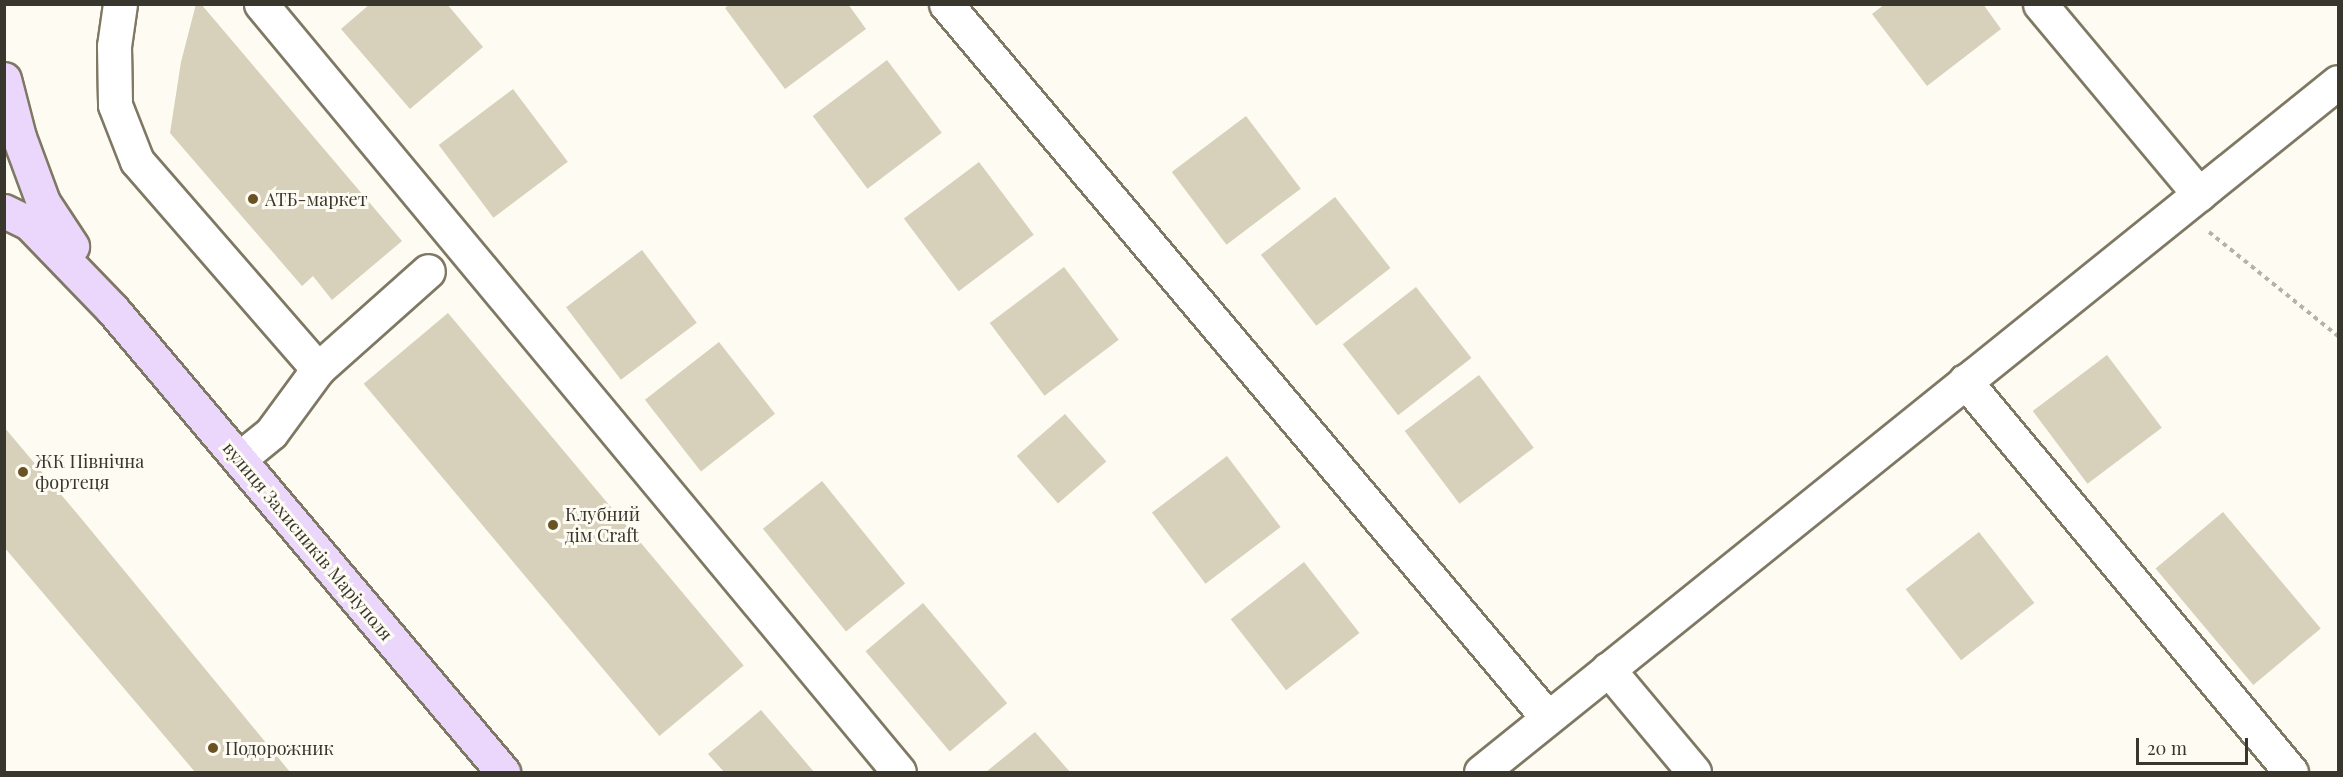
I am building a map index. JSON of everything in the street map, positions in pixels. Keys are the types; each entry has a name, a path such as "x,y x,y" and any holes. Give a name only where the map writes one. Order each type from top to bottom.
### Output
{"main road":[{"path":"4,79 19,137 43,202 113,310"},
{"path":"4,211 29,223 113,310"},
{"name":"вулиця Захисників Маріуполя","path":"113,310 503,772"}],"lane":[{"path":"120,4 114,46 115,105 137,161 318,369"},
{"path":"261,4 898,772"},
{"path":"946,4 1547,717"},
{"path":"2040,4 2189,202"},
{"path":"1481,772 2338,82"},
{"path":"238,459 271,433 318,369 428,271"},
{"path":"1965,381 2291,772"},
{"path":"1608,669 1694,772"}],"path":[{"path":"2189,202 2338,336"}],"building":[{"path":"196,4 201,4 402,241 332,300 313,276 302,286 170,133 181,62"},
{"path":"370,4 447,4 483,47 410,109 341,29"},
{"path":"730,4 848,4 866,29 785,89 725,8"},
{"path":"1885,4 1983,4 2001,29 1927,86 1872,14"},
{"path":"887,60 942,133 867,189 813,116"},
{"path":"513,89 568,162 493,218 439,145"},
{"path":"1246,116 1301,189 1226,245 1172,172"},
{"path":"979,162 1034,235 959,291 904,219"},
{"path":"1335,197 1390,268 1316,326 1261,255"},
{"path":"642,250 697,323 621,380 566,307"},
{"path":"1064,267 1119,340 1044,396 990,323"},
{"path":"1416,287 1471,358 1398,415 1343,344"},
{"name":"Клубний дім Craft","path":"448,313 744,665 659,736 364,384"},
{"path":"719,342 775,414 701,472 645,400"},
{"path":"2107,355 2162,428 2087,484 2033,411"},
{"path":"1479,375 1534,448 1459,504 1405,431"},
{"path":"1065,414 1106,462 1058,504 1017,456"},
{"path":"4,427 290,772 195,772 4,547"},
{"path":"1227,456 1281,527 1205,584 1152,513"},
{"path":"822,481 905,584 846,631 763,529"},
{"path":"2223,512 2321,628 2253,685 2156,569"},
{"path":"1979,532 2034,603 1961,660 1906,589"},
{"path":"1304,562 1359,633 1286,690 1231,619"},
{"path":"923,603 1007,703 950,752 866,651"},
{"path":"761,710 814,772 724,772 708,754"},
{"path":"1035,732 1070,772 986,772"}],"place":[{"name":"АТБ-маркет","path":"253,199"},
{"name":"ЖК Північна фортеця","path":"23,472"},
{"name":"Клубний дім Craft","path":"553,525"},
{"name":"Подорожник","path":"213,748"}]}
